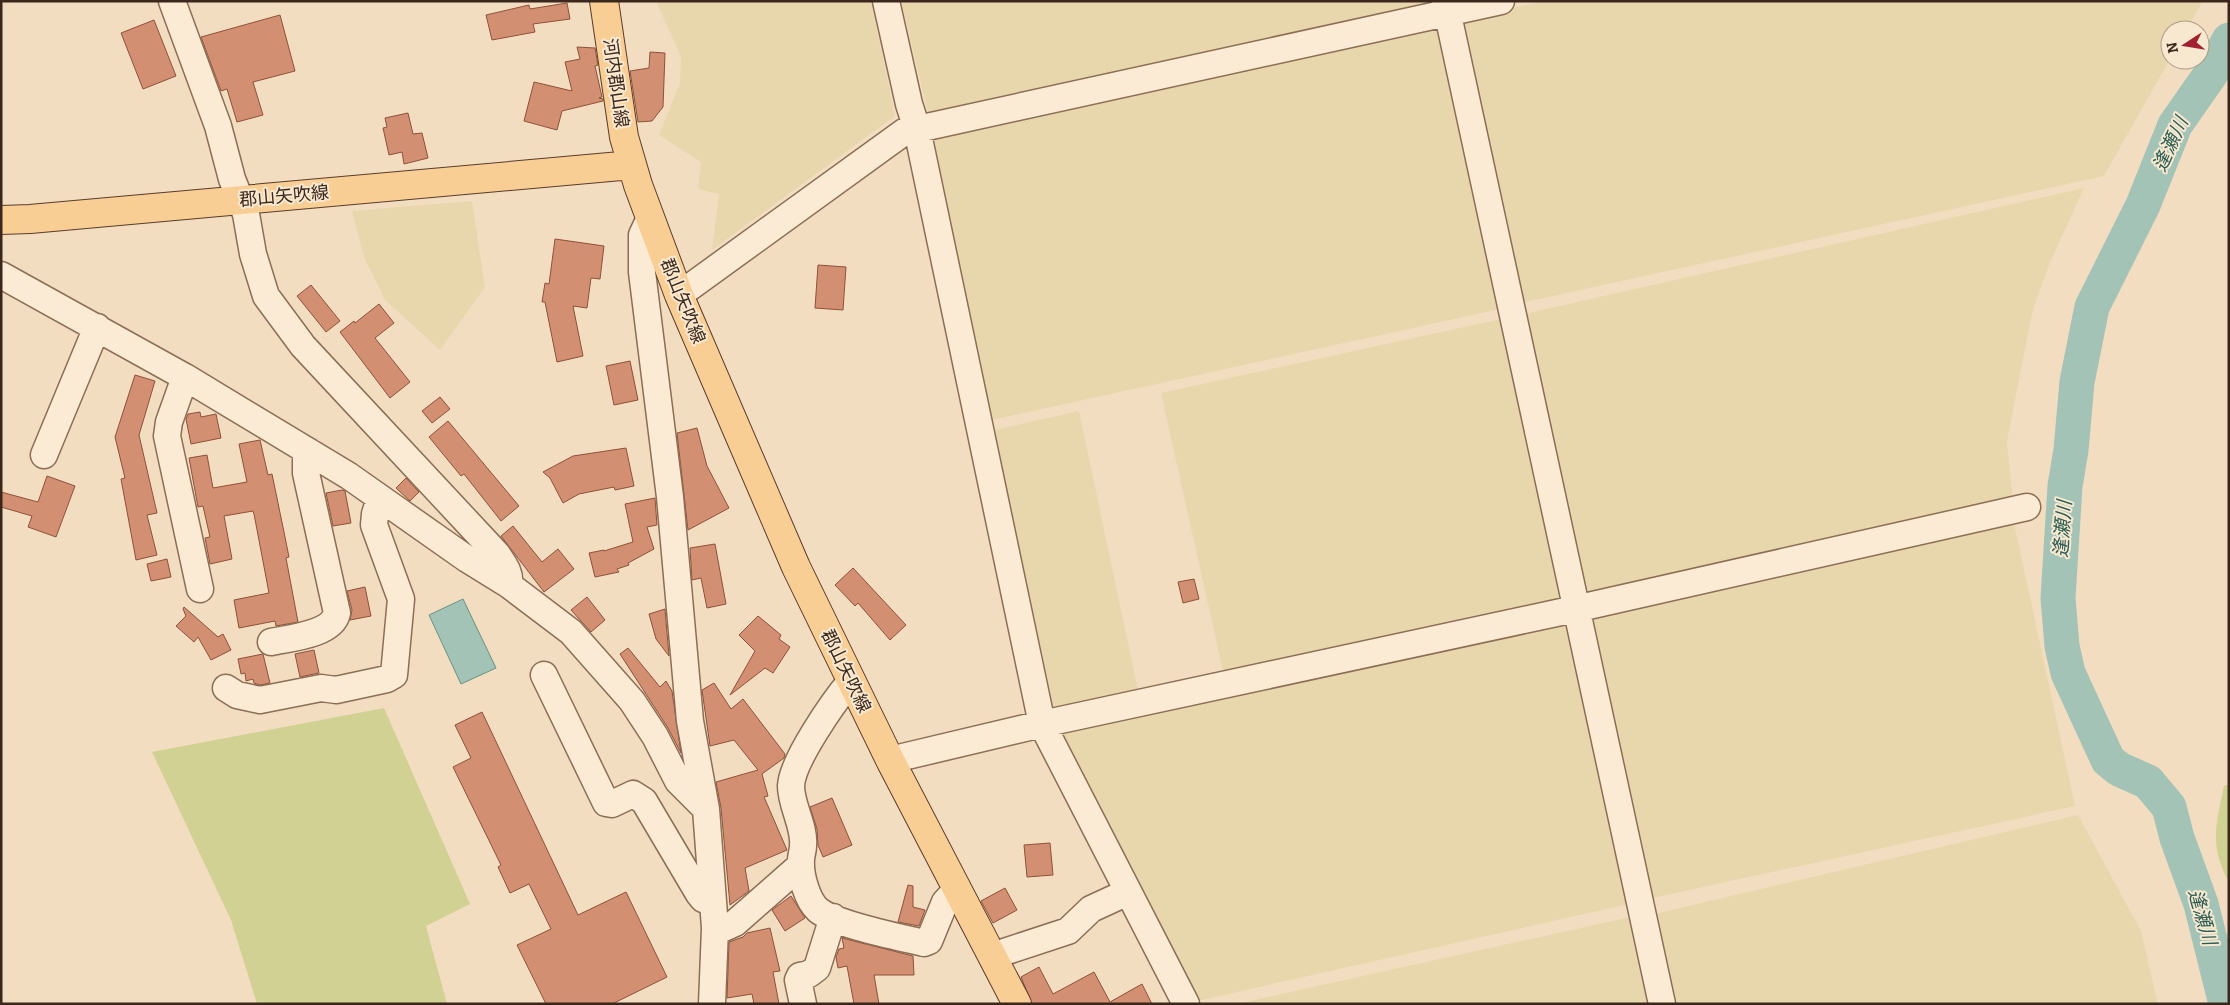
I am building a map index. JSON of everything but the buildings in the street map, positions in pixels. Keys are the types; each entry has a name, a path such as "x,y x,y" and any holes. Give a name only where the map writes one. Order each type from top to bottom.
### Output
{"main road":[{"name":"河内郡山線","path":"604,1 624,137 632,165"},
{"name":"郡山矢吹線","path":"1,220 30,220 632,165 679,295 796,567 890,760 1017,1004"}],"street":[{"path":"172,1 218,126 232,179 246,214 253,254 263,287 276,312 303,346 497,554 507,569 510,578 509,585"},
{"path":"886,1 909,104 917,129 1042,724 1184,1003"},
{"path":"679,295 904,132 1447,7 1501,1"},
{"path":"1447,7 1575,609 1662,1004"},
{"path":"650,218 642,235 643,285 670,497 690,721 706,808 715,928 712,1004"},
{"path":"1,275 97,326 349,476 467,559 509,585 572,632 632,701 655,736 678,780 706,808"},
{"path":"44,455 97,326"},
{"path":"185,377 169,422 167,436 200,590"},
{"path":"270,642 323,631 336,617 337,613 306,473 308,451"},
{"path":"226,688 237,695 260,700 321,688 339,690 387,679 394,675 401,606 398,588 374,525 380,498"},
{"path":"890,760 1042,724 1575,609 2027,507"},
{"path":"544,675 606,803 612,804 632,794 644,801 699,894 703,899 713,902"},
{"path":"851,681 830,706 794,774 791,785 792,797 804,844 801,865 808,893 818,910 834,917 858,926 924,943 929,941 945,902 957,889"},
{"path":"715,928 724,928 735,922 801,865"},
{"path":"993,958 1004,952 1068,931 1091,909 1128,892"},
{"path":"803,1004 798,980 800,976 809,974 817,968 834,917"}],"shaded area":[{"path":"656,1 871,1 895,116 712,250 719,194 698,189 701,162 659,135 680,83 681,57"},
{"path":"901,1 1433,1 1433,4 928,112"},
{"path":"1544,1 2203,1 2192,20 2160,20 2160,70 2164,70 2104,176 1516,304 1455,21"},
{"path":"1438,26 1500,309 992,420 931,137"},
{"path":"2084,188 2048,267 2032,313 2007,441 2013,501 1581,598 1519,315"},
{"path":"472,201 485,287 440,350 385,300 364,257 352,211"},
{"path":"1501,319 1563,602 1224,676 1161,393"},
{"path":"1079,411 1139,695 1055,713 994,430"},
{"path":"2014,523 2075,806 1648,899 1586,616"},
{"path":"463,599 496,668 461,684 429,615"},
{"path":"1567,621 1629,904 1197,1001 1060,732"},
{"path":"2078,815 2141,931 2158,1004 1673,1004 1654,914"},
{"path":"1630,917 1649,1004 1236,1004"}],"green space":[{"path":"384,708 470,904 426,926 447,1004 257,1004 231,920 152,752"},
{"path":"2229,784 2229,882 2219,857 2216,835 2224,786"}],"waterway":[{"name":"逢瀬川","path":"2226,1004 2201,904 2177,838 2169,807 2148,782 2119,769 2108,760 2068,673 2062,646 2058,598 2065,486 2071,450 2077,382 2092,307 2143,205 2175,125 2210,75 2229,40"}]}
